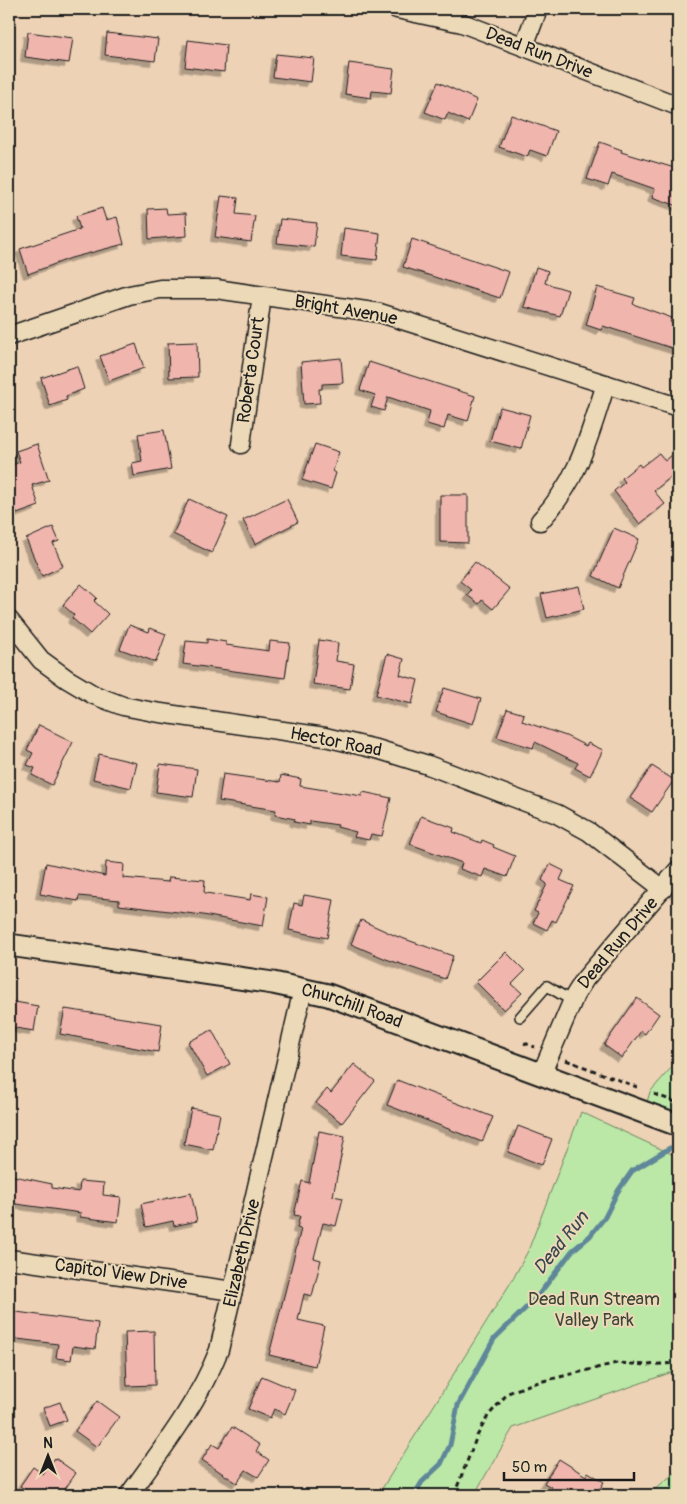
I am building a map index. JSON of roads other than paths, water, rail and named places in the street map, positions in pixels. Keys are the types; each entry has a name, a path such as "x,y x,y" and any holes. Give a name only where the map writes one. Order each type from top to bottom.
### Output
{"street":[{"name":"Dead Run Drive","path":"397,9 462,23 678,106"},
{"path":"524,46 538,9"},
{"name":"Bright Avenue","path":"9,336 129,295 160,289 216,289 380,313 678,407"},
{"name":"Roberta Court","path":"241,444 262,296"},
{"path":"540,521 556,504 573,477 606,384"},
{"name":"Hector Road","path":"9,620 41,660 66,679 94,695 123,706 154,712 325,738 380,750 428,765 513,797 572,822 612,848 662,889"},
{"name":"Dead Run Drive","path":"541,1075 572,1001 585,979 678,870"},
{"name":"Churchill Road","path":"9,945 303,989 328,995 678,1126"},
{"name":"Elizabeth Drive","path":"130,1495 193,1405 208,1379 220,1350 303,989"},
{"name":"Capitol View Drive","path":"9,1259 233,1291"}],"lane":[{"path":"520,1017 547,986 572,1001"}],"waterway":[{"name":"Dead Run","path":"414,1495 422,1482 441,1464 450,1445 458,1405 494,1339 537,1297 572,1251 590,1236 605,1217 618,1191 632,1171 670,1148"}],"park label":[{"name":"Dead Run Stream Valley Park","path":"594,1309"}]}
